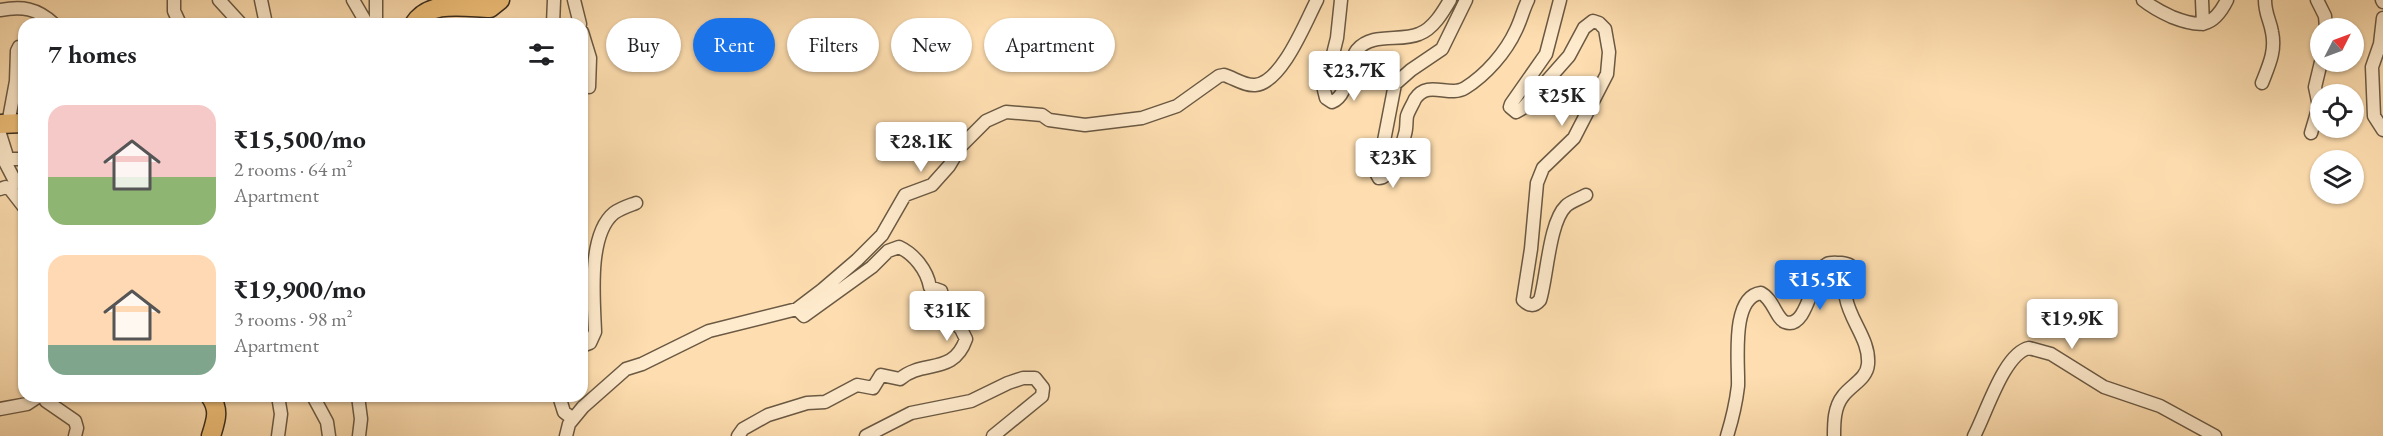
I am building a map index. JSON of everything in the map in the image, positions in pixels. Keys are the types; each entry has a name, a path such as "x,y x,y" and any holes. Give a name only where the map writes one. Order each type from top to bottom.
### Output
{"highway":[{"path":"417,18 435,5 454,3 490,8 500,0"},
{"path":"211,436 217,417 214,402"}],"street":[{"path":"174,0 174,11 177,18"},
{"path":"219,0 236,18"},
{"path":"261,0 265,18"},
{"path":"353,0 364,18"},
{"path":"376,0 376,18"},
{"path":"553,18 554,0"},
{"path":"574,0 578,18"},
{"path":"567,436 569,424 573,419 612,379 626,369 642,364 709,332 797,309 857,260 888,228 900,200 905,195 932,185 950,166 961,146 986,121 1006,112 1042,115 1049,120 1085,125 1120,122 1142,118 1178,106 1219,76 1224,75 1254,86 1267,80 1284,62 1317,0"},
{"path":"1341,0 1337,38 1324,90 1326,98 1332,102 1340,96 1354,55 1359,48 1372,40 1419,34 1428,29 1450,0"},
{"path":"1466,0 1442,49 1395,84 1383,146 1374,169 1379,178 1386,177 1392,168 1406,133 1407,116 1417,96 1428,89 1455,91 1472,83 1501,55 1510,42 1528,0"},
{"path":"1560,0 1546,54 1511,104 1512,111 1516,112 1523,108 1569,56 1584,28 1593,21 1605,29 1609,62 1607,74 1574,138 1543,168 1537,183 1531,249 1523,300 1530,305 1540,300 1548,256 1561,212 1569,204 1586,195"},
{"path":"2143,0 2156,11 2186,23 2203,24 2218,16 2227,0"},
{"path":"2202,0 2203,24"},
{"path":"2262,82 2274,48 2272,31 2265,14 2265,0"},
{"path":"2318,0 2325,18"},
{"path":"0,10 26,8 46,18"},
{"path":"2383,18 2380,44 2372,68 2374,116 2383,130"},
{"path":"1,159 6,153 18,48"},
{"path":"588,52 590,58 589,87"},
{"path":"1,159 18,159"},
{"path":"1,159 13,185"},
{"path":"588,344 595,333 597,245 609,218 624,207 636,203"},
{"path":"738,436 743,429 768,415 790,407 825,402 857,385 873,388 881,375 900,379 912,370 946,364 963,348 966,339 961,329 939,307 941,291 930,287 918,261 898,247 888,251 872,267 804,316 797,309"},
{"path":"1727,436 1737,393 1738,330 1747,302 1756,294 1761,293 1770,300 1785,321 1795,321 1802,315 1821,270 1826,264 1838,263 1850,264 1857,272 1856,280 1846,298 1860,328 1868,363 1864,376 1842,396 1834,422 1834,436"},
{"path":"1974,436 2008,366 2016,354 2029,348 2051,354 2104,387 2160,406 2215,436"},
{"path":"866,436 911,413 971,401 1008,382 1035,378 1043,388 1042,396 993,436"},
{"path":"0,409 30,402"},
{"path":"47,402 75,421 77,428 75,436"},
{"path":"278,436 281,414 279,402"},
{"path":"316,402 327,422 329,436"},
{"path":"359,402 361,419 359,436"},
{"path":"561,402 564,412 573,419"}]}
